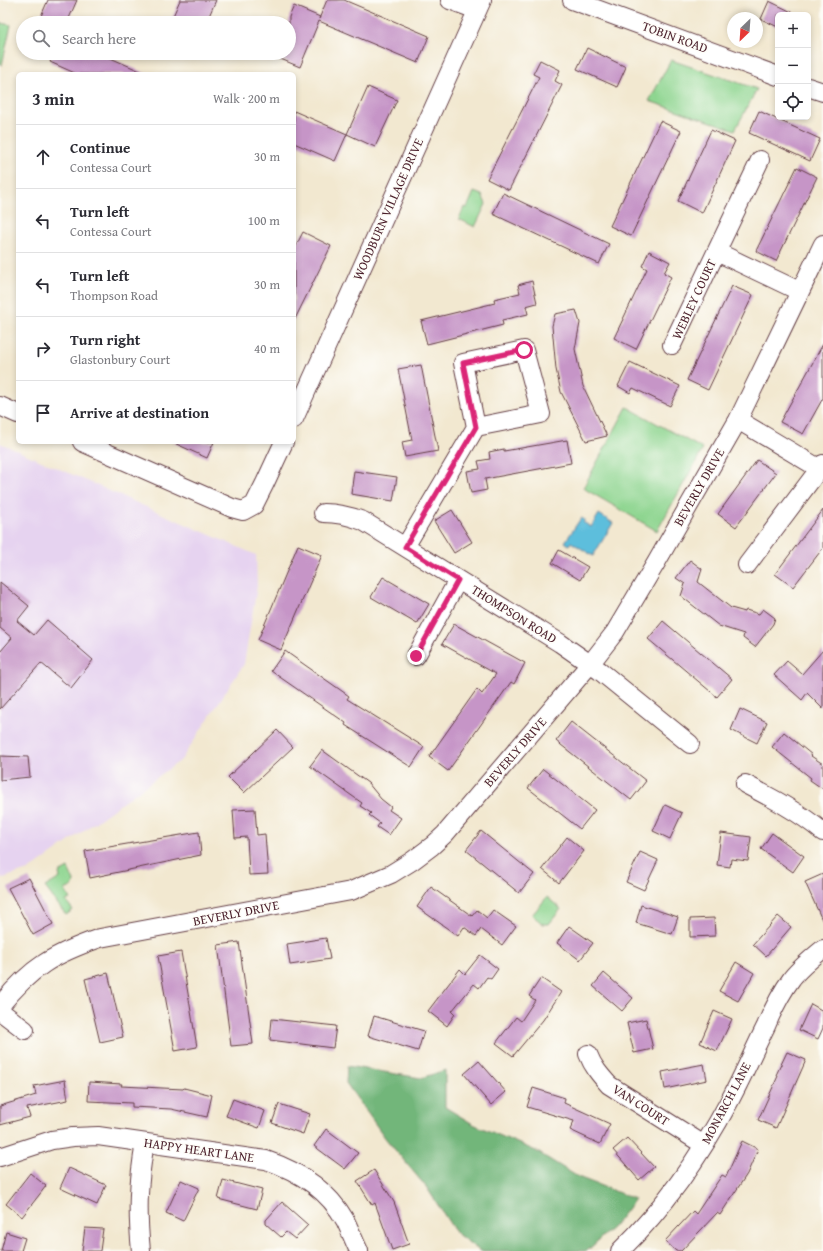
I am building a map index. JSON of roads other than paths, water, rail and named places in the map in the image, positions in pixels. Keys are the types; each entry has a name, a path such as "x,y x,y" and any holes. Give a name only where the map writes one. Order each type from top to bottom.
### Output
{"street":[{"path":"450,0 479,5"},
{"name":"TOBIN ROAD","path":"572,0 775,75"},
{"name":"WOODBURN VILLAGE DRIVE","path":"296,415 479,5"},
{"path":"811,88 823,92"},
{"name":"WEBLEY COURT","path":"672,346 760,160"},
{"name":"BEVERLY DRIVE","path":"0,1006 15,987 32,972 51,958 71,948 100,938 351,891 391,874 412,862 445,834 591,663 614,632 652,570 738,420 823,244"},
{"name":"WEBLEY COURT","path":"717,252 799,291"},
{"path":"405,547 476,427 463,363 524,350 541,414 476,427"},
{"path":"0,406 16,413"},
{"path":"738,420 821,467 747,565"},
{"path":"87,444 232,508 243,511 254,505 283,444"},
{"name":"THOMPSON ROAD","path":"323,513 335,513 357,519 560,643 591,663 690,744"},
{"path":"416,656 458,580"},
{"path":"745,784 782,803 811,822 823,832"},
{"name":"MONARCH LANE","path":"620,1251 646,1224 674,1190 704,1145 730,1099 778,999 792,978 808,961 823,949"},
{"path":"0,1011 26,1030"},
{"name":"VAN COURT","path":"588,1054 599,1075 609,1085 704,1145"},
{"name":"HAPPY HEART LANE","path":"0,1157 39,1144 73,1137 98,1136 266,1160 285,1167 304,1177 321,1191 344,1219 359,1251"},
{"path":"142,1251 139,1228 138,1199 140,1171 145,1142"}],"water":[{"path":"599,514 613,523 593,556 571,542 569,545 565,542 581,518 585,520 583,522 591,527"}]}
